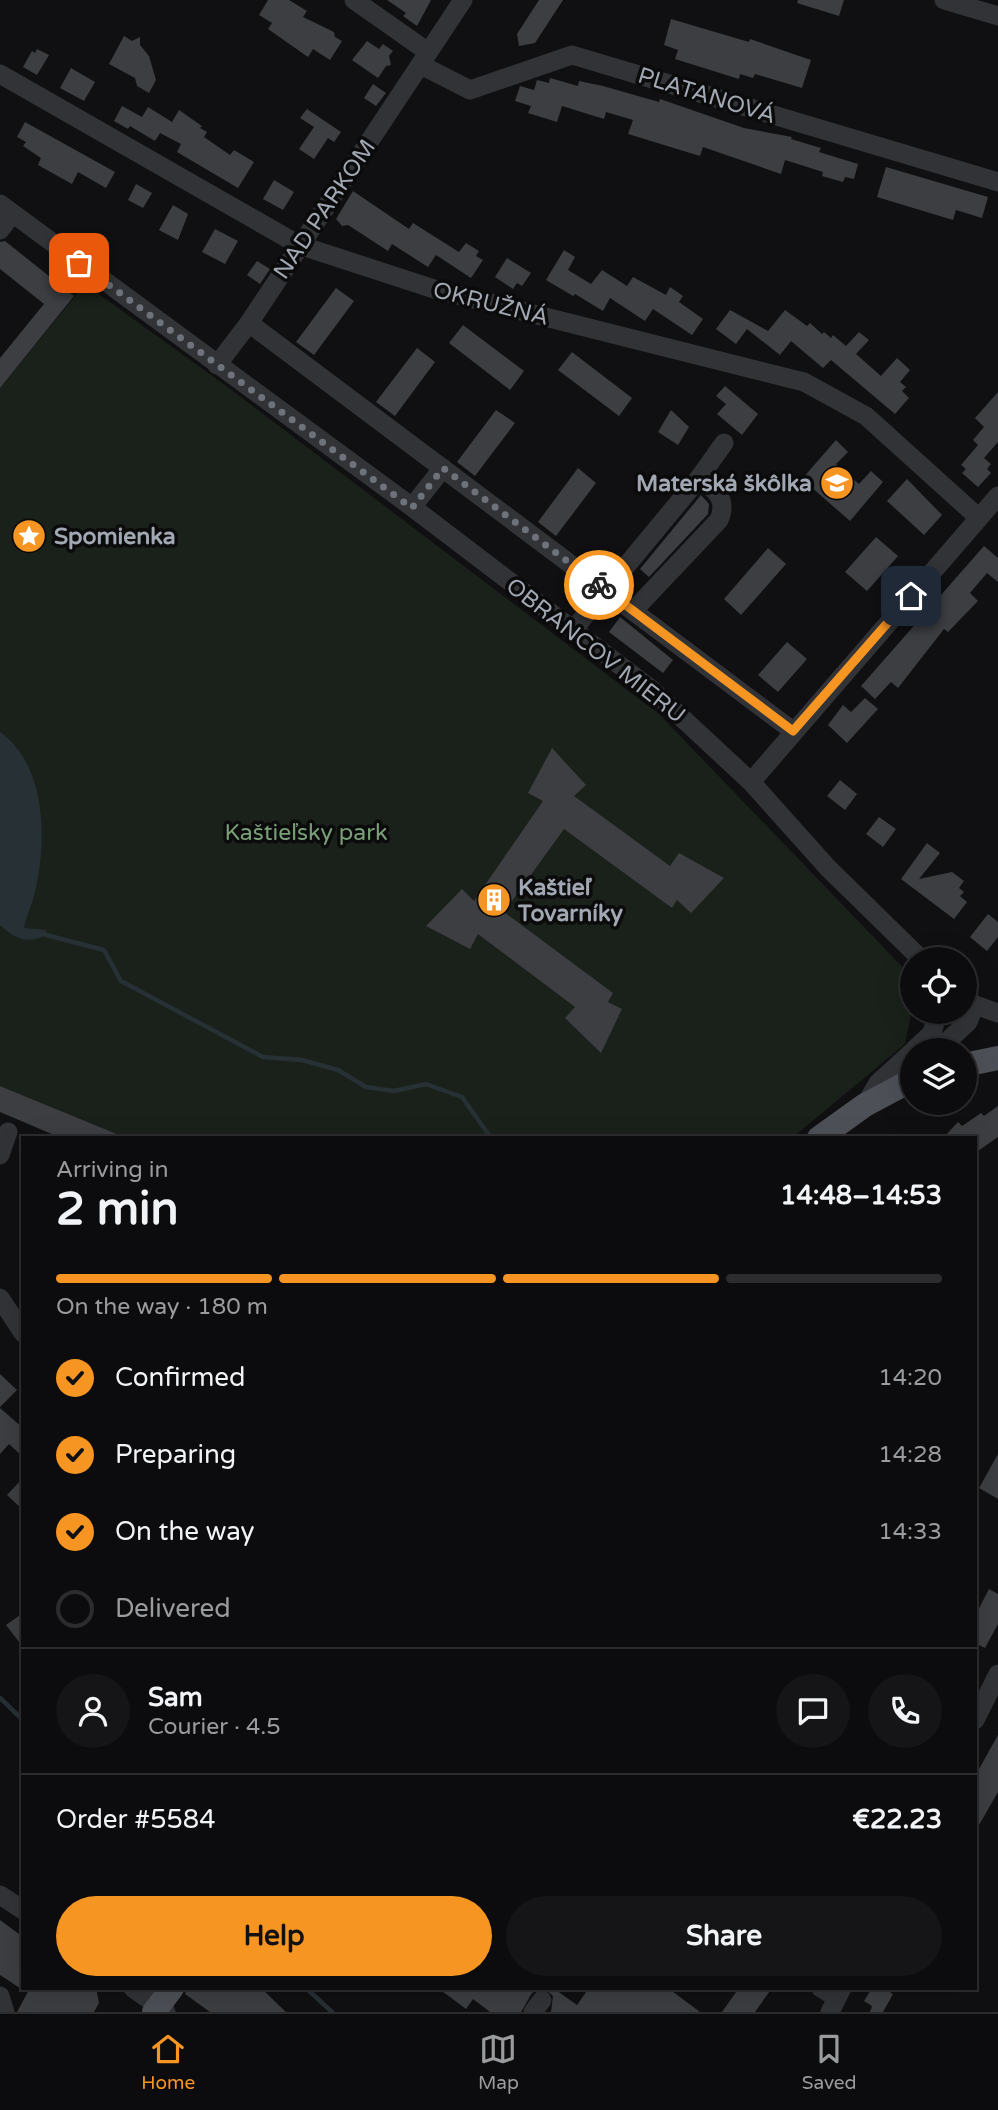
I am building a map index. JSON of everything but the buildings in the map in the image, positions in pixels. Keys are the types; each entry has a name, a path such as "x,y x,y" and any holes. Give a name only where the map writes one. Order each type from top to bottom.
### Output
{"main road":[{"path":"977,1062 998,1058"},
{"path":"822,1136 865,1105 900,1086"}],"street":[{"path":"354,0 425,58"},
{"path":"944,0 998,16"},
{"name":"NAD PARKOM","path":"217,365 249,323 462,1"},
{"name":"PLATANOVÁ","path":"425,58 470,90 572,55 998,182"},
{"name":"OKRUŽNÁ","path":"0,74 299,245 434,289 804,382 866,416 979,518"},
{"name":"OBRANCOV MIERU","path":"4,216 217,365 651,689 751,782 828,868 909,947"},
{"path":"249,323 793,731"},
{"path":"573,630 699,478 724,443"},
{"path":"412,508 443,468"},
{"path":"633,611 719,520 723,509 720,495 699,478"},
{"path":"751,782 998,496"},
{"path":"977,1003 998,1013"},
{"path":"951,1038 966,1024"},
{"path":"865,1105 878,1083 900,1063"},
{"path":"0,1155 8,1132"},
{"path":"0,1298 21,1330"},
{"path":"977,1716 998,1674"},
{"path":"0,1895 21,1909"},
{"path":"138,1990 162,2004"},
{"path":"0,1996 5,2012"}],"green space":[{"name":"Kaštieľsky park","path":"85,284 233,391 659,714 900,965 900,1024 909,1024 906,1038 900,1038 900,1048 794,1136 122,1136 0,1086 0,388"}],"shaded area":[{"path":"0,732 15,746 27,764 40,806 42,828 39,872 24,928 46,930 46,935 27,940 16,937 0,925"}],"waterway":[{"path":"46,935 104,950 121,981 263,1057 302,1060 338,1070 366,1087 394,1091 426,1084 462,1097 490,1136"},
{"path":"0,1698 21,1718"},
{"path":"308,1990 332,2012"}],"way so far":[{"path":"79,263 412,508 443,468 599,585"}],"place":[{"name":"Materská škôlka","path":"837,483"},
{"name":"Spomienka","path":"29,536"},
{"name":"Kaštieľ Tovarníky","path":"494,900"}],"route":[{"path":"599,585 793,731 911,596"}]}
